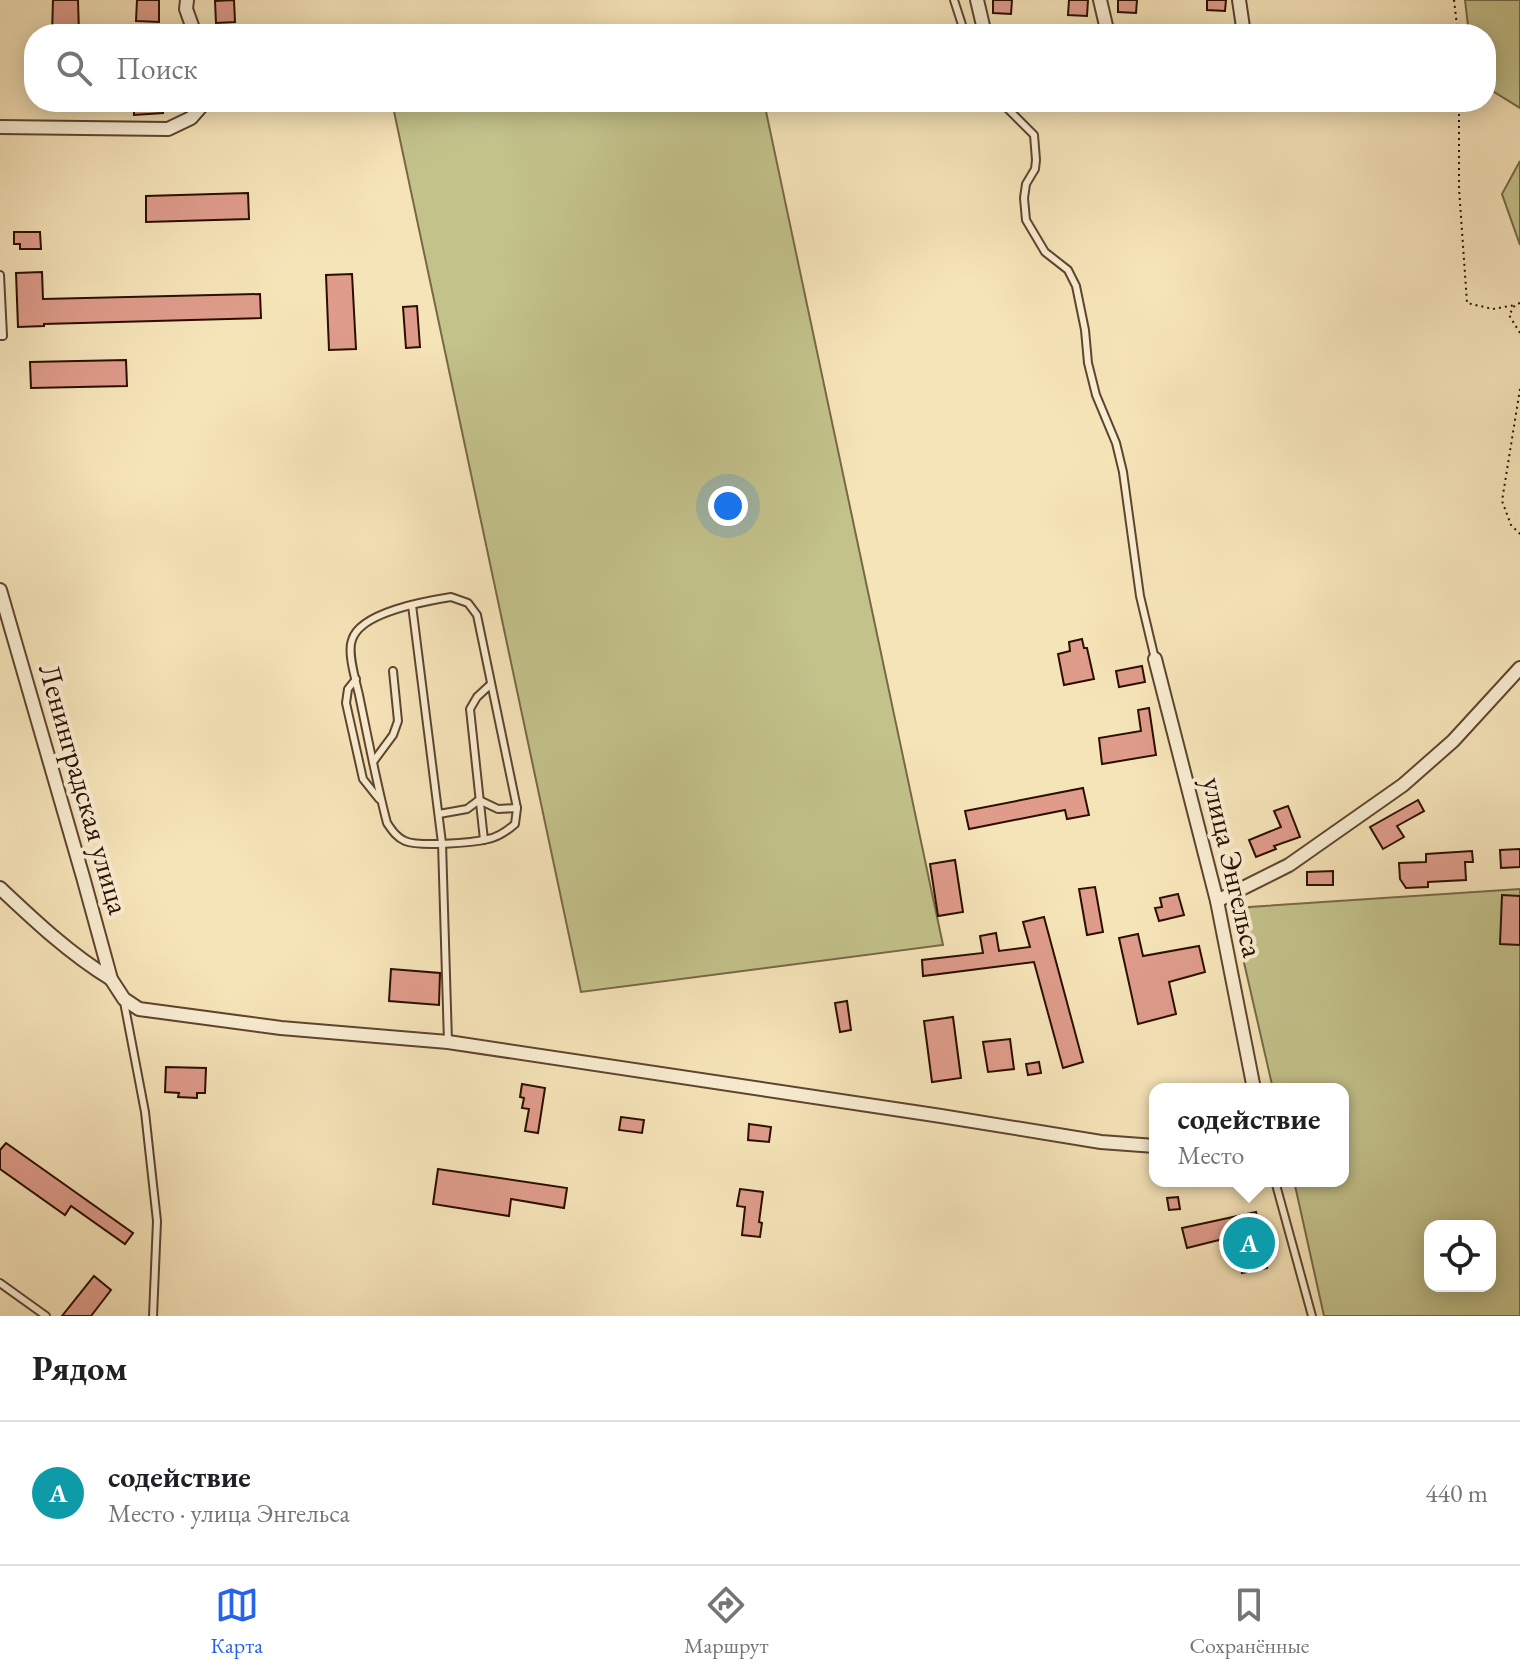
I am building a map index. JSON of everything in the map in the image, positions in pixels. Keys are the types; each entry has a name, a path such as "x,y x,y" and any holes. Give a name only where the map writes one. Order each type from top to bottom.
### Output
{"street":[{"path":"187,0 186,9 191,24"},
{"path":"977,0 983,24"},
{"path":"1100,0 1106,24"},
{"path":"1239,0 1243,24"},
{"path":"0,127 168,129 191,118 196,112"},
{"name":"Ленинградская улица","path":"0,590 111,979 124,999"},
{"name":"улица Энгельса","path":"1155,659 1217,901 1253,1083"},
{"path":"1217,901 1289,865 1403,785 1453,741 1520,668"},
{"path":"0,888 48,932 111,979"},
{"path":"124,999 139,1009 281,1028 448,1042 1101,1142 1149,1146"}],"lane":[{"path":"954,0 962,24"},
{"path":"1011,112 1034,135 1036,160 1035,169 1026,184 1026,220 1045,252 1068,270 1076,286 1096,395 1116,443 1123,472 1140,596 1155,659"},
{"path":"0,275 3,336 0,336"},
{"path":"451,597 468,603 477,615 517,808 515,824 504,834 484,840 407,842 395,834 387,823 351,655 352,639 360,627 372,618 412,605 451,597"},
{"path":"412,605 442,843 448,1042"},
{"path":"373,762 393,735 398,721 393,671"},
{"path":"356,679 348,689 346,703 363,779 382,802"},
{"path":"484,840 470,709 491,684"},
{"path":"439,814 467,809 479,800"},
{"path":"479,800 498,809 517,808"},
{"path":"124,999 145,1112 157,1221 153,1316"},
{"path":"1277,1187 1312,1316"},
{"path":"0,1283 46,1316"}],"path":[{"path":"1454,0 1457,24"},
{"path":"1459,112 1459,188 1467,303 1493,309 1518,304"},
{"path":"1518,304 1509,315 1520,333"},
{"path":"1520,389 1502,501 1511,525 1520,534"}],"shaded area":[{"path":"1465,0 1520,0 1520,108 1496,93 1496,24 1468,24"},
{"path":"394,112 766,112 943,945 581,992"},
{"path":"1520,161 1520,245 1502,194"},
{"path":"1520,889 1520,1316 1324,1316 1295,1187 1349,1187 1349,1083 1272,1083 1237,932 1249,907"}],"building":[{"path":"53,0 78,0 79,24 52,24"},
{"path":"137,0 159,0 159,22 136,21"},
{"path":"234,0 235,22 216,23 215,1"},
{"path":"993,0 1012,0 1011,14 993,13"},
{"path":"1069,0 1088,0 1087,16 1068,15"},
{"path":"1118,0 1137,0 1136,13 1118,12"},
{"path":"1207,0 1226,0 1225,11 1207,10"},
{"path":"134,112 163,112 163,113 134,115"},
{"path":"248,193 249,219 146,222 146,196"},
{"path":"14,232 40,232 41,249 20,249 20,244 14,244"},
{"path":"42,272 43,299 260,294 261,318 18,327 16,273"},
{"path":"352,274 356,349 329,350 326,275"},
{"path":"417,306 420,347 406,348 403,307"},
{"path":"126,360 127,386 31,388 30,362"},
{"path":"1082,639 1094,679 1064,685 1058,654 1070,651 1069,642"},
{"path":"1142,666 1145,682 1119,687 1116,671"},
{"path":"1149,708 1156,755 1102,764 1099,738 1141,731 1138,710"},
{"path":"1083,788 1089,815 1067,819 1065,810 969,829 965,811"},
{"path":"1418,800 1424,811 1397,826 1404,837 1383,849 1370,827"},
{"path":"1288,806 1300,837 1274,846 1276,849 1256,857 1249,840 1281,827 1274,811"},
{"path":"1520,849 1520,867 1501,868 1500,850"},
{"path":"1472,851 1473,862 1465,862 1466,880 1428,882 1428,887 1406,888 1400,879 1399,863 1426,862 1426,854"},
{"path":"955,860 963,912 938,916 930,864"},
{"path":"1333,871 1333,885 1307,885 1307,872"},
{"path":"1095,887 1103,932 1087,935 1079,889"},
{"path":"1178,894 1184,915 1159,921 1155,908 1162,907 1160,898"},
{"path":"1502,895 1520,896 1520,945 1500,944"},
{"path":"1044,917 1083,1062 1063,1068 1034,962 923,976 922,960 983,953 980,936 996,933 999,951 1030,947 1023,922"},
{"path":"1138,934 1143,956 1199,946 1205,972 1169,982 1176,1014 1138,1024 1119,938"},
{"path":"391,969 440,973 439,1005 389,1001"},
{"path":"847,1001 851,1030 840,1032 835,1003"},
{"path":"953,1017 961,1078 932,1082 924,1021"},
{"path":"1010,1039 1014,1069 988,1072 983,1042"},
{"path":"1039,1062 1041,1073 1028,1075 1026,1064"},
{"path":"166,1067 206,1068 205,1093 197,1093 197,1098 178,1097 179,1093 165,1092"},
{"path":"522,1084 545,1088 538,1133 525,1131 529,1109 522,1108"},
{"path":"621,1117 644,1120 642,1133 619,1130"},
{"path":"749,1124 771,1127 769,1142 748,1140"},
{"path":"6,1143 133,1233 125,1244 71,1206 65,1215 0,1169 0,1150"},
{"path":"438,1169 567,1188 564,1208 511,1199 509,1216 433,1204"},
{"path":"740,1189 763,1192 760,1237 742,1235 745,1207 737,1206"},
{"path":"1178,1197 1180,1209 1169,1210 1167,1198"},
{"path":"1256,1212 1267,1268 1242,1273 1235,1236 1187,1248 1182,1228"},
{"path":"94,1276 111,1290 91,1316 62,1316"}],"place":[{"name":"содействие","path":"1249,1243"}]}
